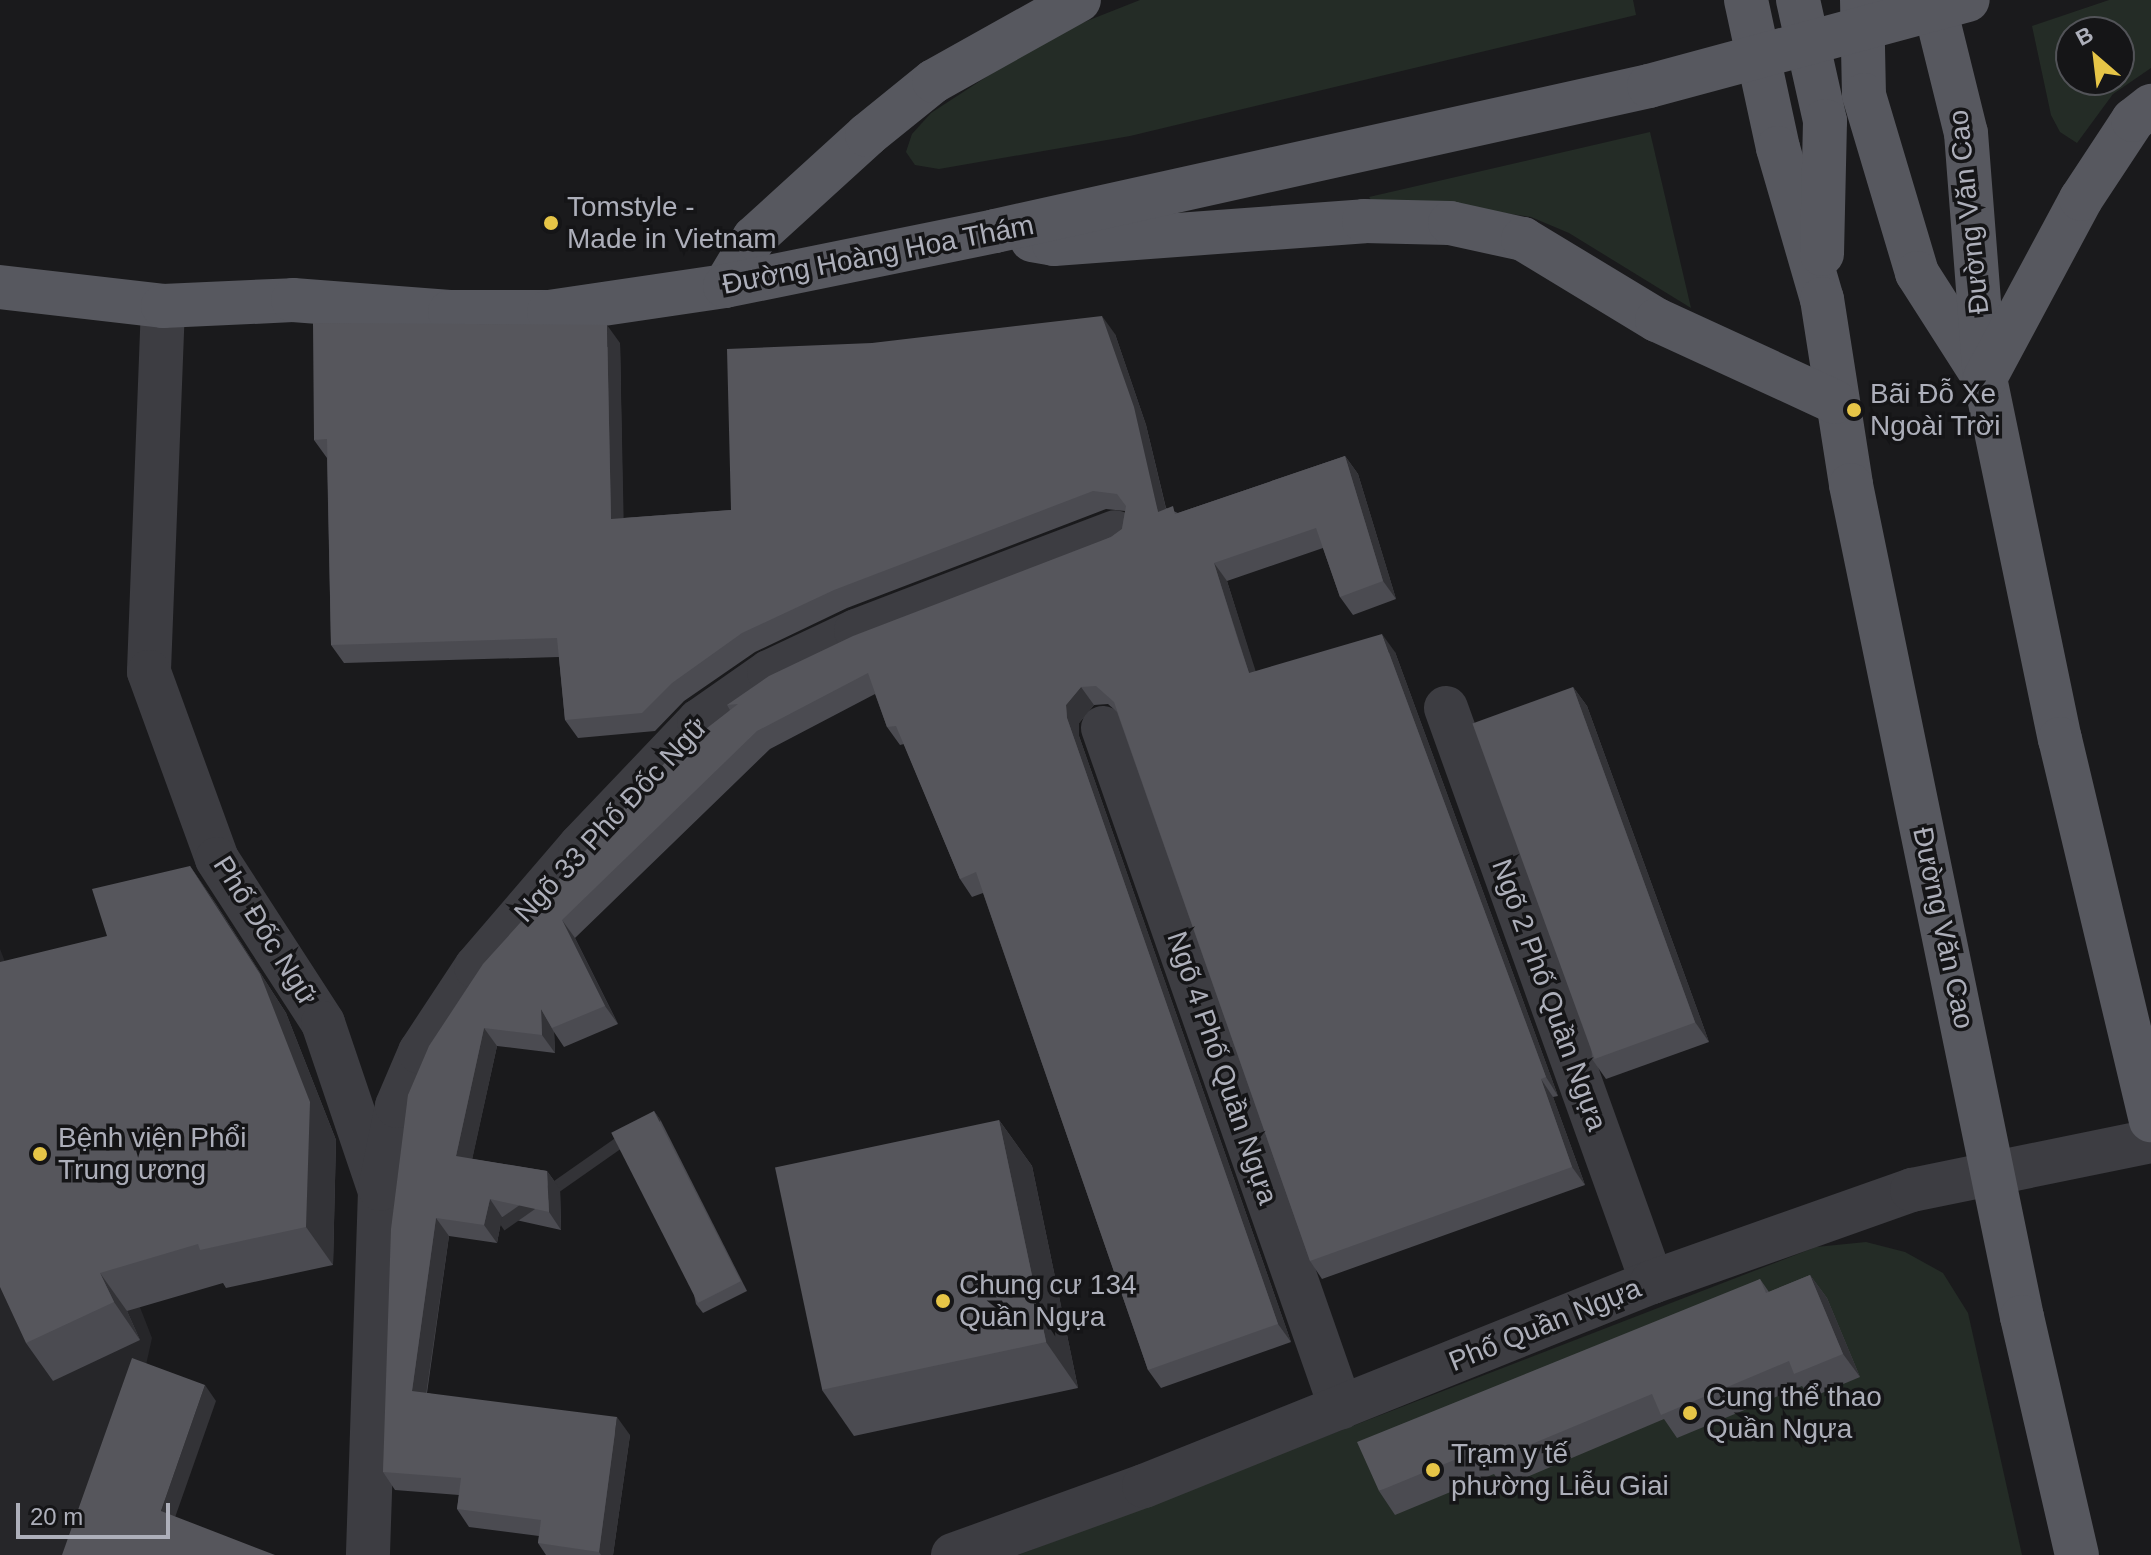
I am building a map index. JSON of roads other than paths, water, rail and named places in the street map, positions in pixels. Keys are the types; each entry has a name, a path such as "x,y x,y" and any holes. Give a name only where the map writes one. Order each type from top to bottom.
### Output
{"main road":[{"path":"725,286 754,238 889,117 934,81 1079,0"},
{"name":"Đường Văn Cao","path":"1746,0 1778,148 1822,299"},
{"name":"Đường Văn Cao","path":"1798,0 1825,121 1822,299 1835,402 1995,1176 2077,1555"},
{"name":"Đường Văn Cao","path":"1862,0 1864,95 1917,273 1985,378"},
{"name":"Đường Văn Cao","path":"1933,0 1966,133 1985,378 2060,739 2151,1120"},
{"name":"Đường Hoàng Hoa Thám","path":"0,287 163,306 293,300 450,312 549,312 725,286 995,231 1649,86 1968,0"},
{"path":"1985,378 2081,199 2133,120 2151,106"},
{"path":"995,231 1054,244 1364,221 1450,223 1523,239 1657,320 1835,402"}],"street":[{"name":"Phố Đốc Ngữ","path":"163,306 149,672 217,859 323,1023 380,1191 368,1555"},
{"name":"Ngõ 33 Phố Đốc Ngữ","path":"380,1191 397,1106 420,1052 476,967 580,846 699,721 769,672 856,631 1115,532"},
{"name":"Ngõ 2 Phố Quần Ngựa","path":"1446,708 1652,1282"},
{"name":"Ngõ 4 Phố Quần Ngựa","path":"1103,728 1341,1408"},
{"name":"Phố Quần Ngựa","path":"953,1555 1341,1408 1652,1282 1912,1190 1995,1176 2151,1141"}],"place":[{"name":"Tomstyle - Made in Vietnam","path":"551,223"},
{"name":"Bãi Đỗ Xe Ngoài Trời","path":"1854,410"},
{"name":"Bệnh viện Phổi Trung ương","path":"40,1154"},
{"name":"Chung cư 134 Quần Ngựa","path":"943,1301"},
{"name":"Cung thể thao Quần Ngựa","path":"1690,1413"},
{"name":"Trạm y tế phường Liễu Giai","path":"1433,1470"}]}
